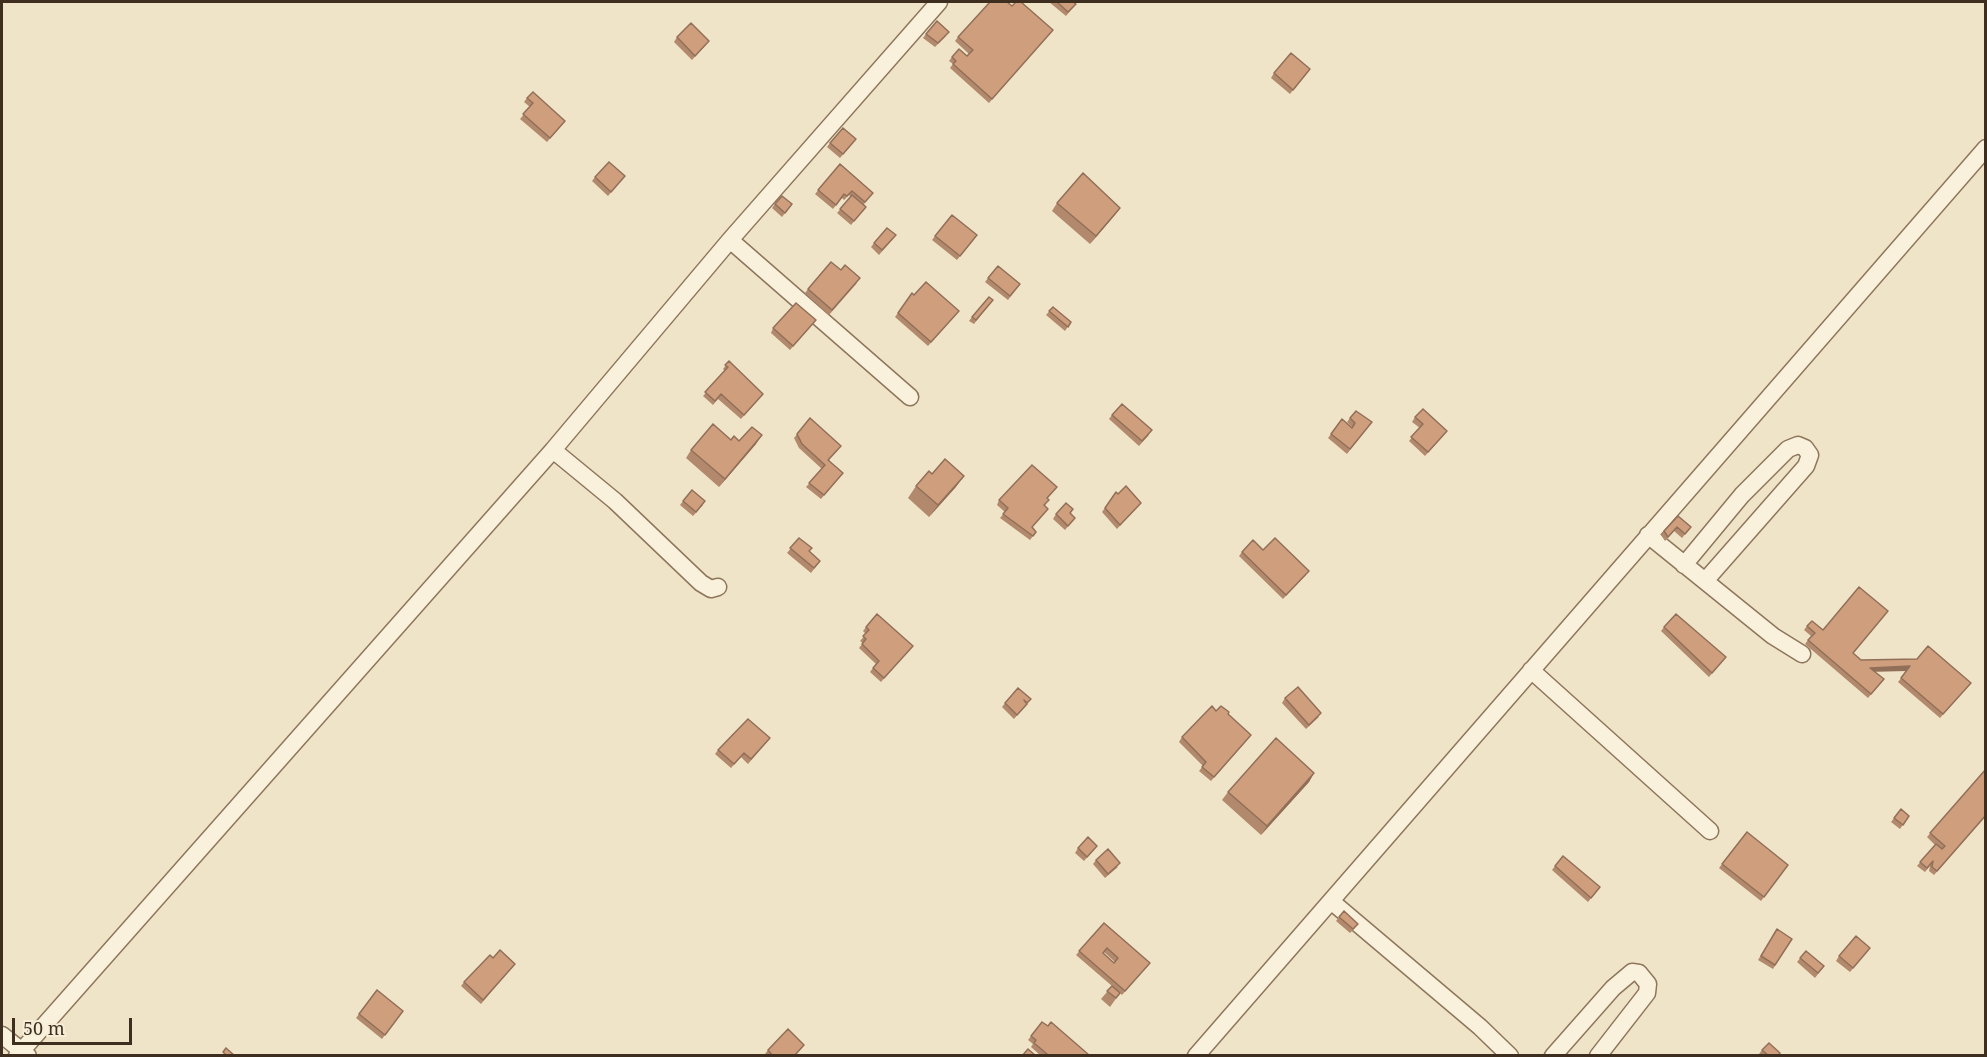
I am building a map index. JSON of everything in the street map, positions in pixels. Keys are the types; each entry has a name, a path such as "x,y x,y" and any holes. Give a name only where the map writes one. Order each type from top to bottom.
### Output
{"street":[{"path":"2,1035 22,1054 553,450 730,240 939,2"},
{"path":"1196,1056 1986,148"},
{"path":"730,240 910,397"},
{"path":"1684,564 1742,495 1788,449 1798,445 1805,448 1810,455 1806,466 1705,581"},
{"path":"553,450 615,501 701,583 711,589 718,587"},
{"path":"1648,535 1773,636 1802,654"},
{"path":"1531,670 1710,831"},
{"path":"1331,900 1480,1027 1496,1049 1510,1056"},
{"path":"1554,1056 1612,988 1632,972 1639,972 1648,984 1647,993 1598,1056"}],"building":[{"path":"990,2 1007,2 1012,6 1016,2 1021,2 1053,30 992,99 953,64 956,61 952,57 959,49 967,56 973,50 958,37"},
{"path":"1057,2 1073,2 1076,4 1068,12"},
{"path":"937,21 949,32 938,43 926,34"},
{"path":"691,23 709,41 695,56 677,37"},
{"path":"1291,53 1310,69 1293,90 1274,73"},
{"path":"533,92 565,121 550,138 523,114 533,103 527,98"},
{"path":"843,128 856,139 843,154 830,143"},
{"path":"609,162 625,176 611,192 595,177"},
{"path":"840,164 873,193 865,202 852,191 847,196 844,194 836,205 818,190"},
{"path":"1083,173 1120,208 1096,236 1057,203"},
{"path":"852,195 866,207 854,221 840,209"},
{"path":"782,196 792,204 785,213 775,204"},
{"path":"952,215 977,235 960,256 935,236"},
{"path":"887,228 896,235 882,250 874,243"},
{"path":"831,262 841,270 845,265 860,278 832,310 808,289"},
{"path":"998,266 1020,284 1010,296 988,278"},
{"path":"926,282 959,311 931,342 898,313 912,293 914,295"},
{"path":"989,297 993,300 976,320 972,317"},
{"path":"796,303 816,320 793,346 773,328"},
{"path":"1053,307 1071,322 1068,327 1049,311"},
{"path":"729,361 763,394 744,415 721,394 715,401 705,392 728,367 725,365"},
{"path":"1122,404 1152,430 1142,441 1112,415"},
{"path":"1423,409 1447,431 1428,452 1411,437 1423,424 1415,417"},
{"path":"1356,411 1372,422 1350,449 1331,434 1342,419 1352,428 1355,423 1350,418"},
{"path":"810,418 841,446 828,460 843,473 824,495 809,483 825,465 802,444 797,434"},
{"path":"713,424 731,440 734,436 739,441 752,427 762,435 725,479 691,450"},
{"path":"945,459 964,476 938,505 916,486 929,471 932,474"},
{"path":"1032,465 1057,487 1044,505 1048,509 1032,527 1036,532 1033,536 1003,514 1008,508 999,500"},
{"path":"1126,486 1141,503 1120,525 1105,508 1116,492 1118,494"},
{"path":"692,490 705,501 696,512 683,501"},
{"path":"1066,503 1073,509 1070,513 1075,518 1068,526 1056,514"},
{"path":"1678,516 1691,527 1685,534 1677,527 1668,537 1664,531"},
{"path":"799,538 812,548 809,551 820,561 814,568 790,548"},
{"path":"1275,538 1309,571 1286,595 1242,552 1253,540 1263,550"},
{"path":"1859,587 1888,611 1853,653 1861,660 1917,659 1928,646 1971,683 1943,714 1901,678 1910,666 1870,668 1884,679 1871,694 1808,640 1815,633 1807,626 1812,621 1823,630"},
{"path":"877,614 913,646 884,678 873,668 879,661 862,644 866,639 863,636 869,630 866,627"},
{"path":"1676,614 1726,657 1712,673 1664,627"},
{"path":"1298,687 1321,713 1309,725 1285,698"},
{"path":"1018,688 1031,699 1027,703 1024,700 1027,704 1017,715 1005,703"},
{"path":"1212,706 1216,711 1221,706 1251,735 1214,777 1202,767 1206,762 1182,737"},
{"path":"748,719 770,738 751,759 744,753 734,764 718,750"},
{"path":"1276,738 1314,773 1267,826 1228,792"},
{"path":"1986,769 1986,815 1937,871 1932,867 1933,861 1927,868 1920,862 1936,844 1942,849 1945,846 1930,833"},
{"path":"1901,809 1909,816 1903,825 1894,818"},
{"path":"1747,832 1788,865 1764,897 1722,864"},
{"path":"1088,837 1097,846 1087,857 1078,848"},
{"path":"1108,849 1120,863 1108,874 1096,860"},
{"path":"1563,856 1600,887 1591,898 1555,866"},
{"path":"1344,911 1358,924 1353,929 1339,917"},
{"path":"1104,923 1150,963 1125,991 1079,951","holes":["1107,948 1118,958 1114,963 1103,953"]},
{"path":"1777,929 1792,939 1775,965 1761,956"},
{"path":"1856,936 1870,948 1853,968 1839,956"},
{"path":"500,950 515,964 483,1000 464,982 490,955 493,958"},
{"path":"1806,951 1824,966 1818,973 1800,958"},
{"path":"1112,986 1120,993 1116,998 1107,991"},
{"path":"377,990 403,1011 385,1035 359,1014"},
{"path":"1042,1022 1048,1026 1051,1022 1089,1055 1046,1056 1047,1054 1034,1043 1036,1040 1031,1036"},
{"path":"788,1029 804,1045 794,1056 773,1056 768,1050"},
{"path":"1769,1043 1780,1053 1778,1056 1769,1056 1762,1050"},
{"path":"226,1048 235,1056 227,1056 223,1052"},
{"path":"1028,1049 1036,1056 1022,1056"}]}
